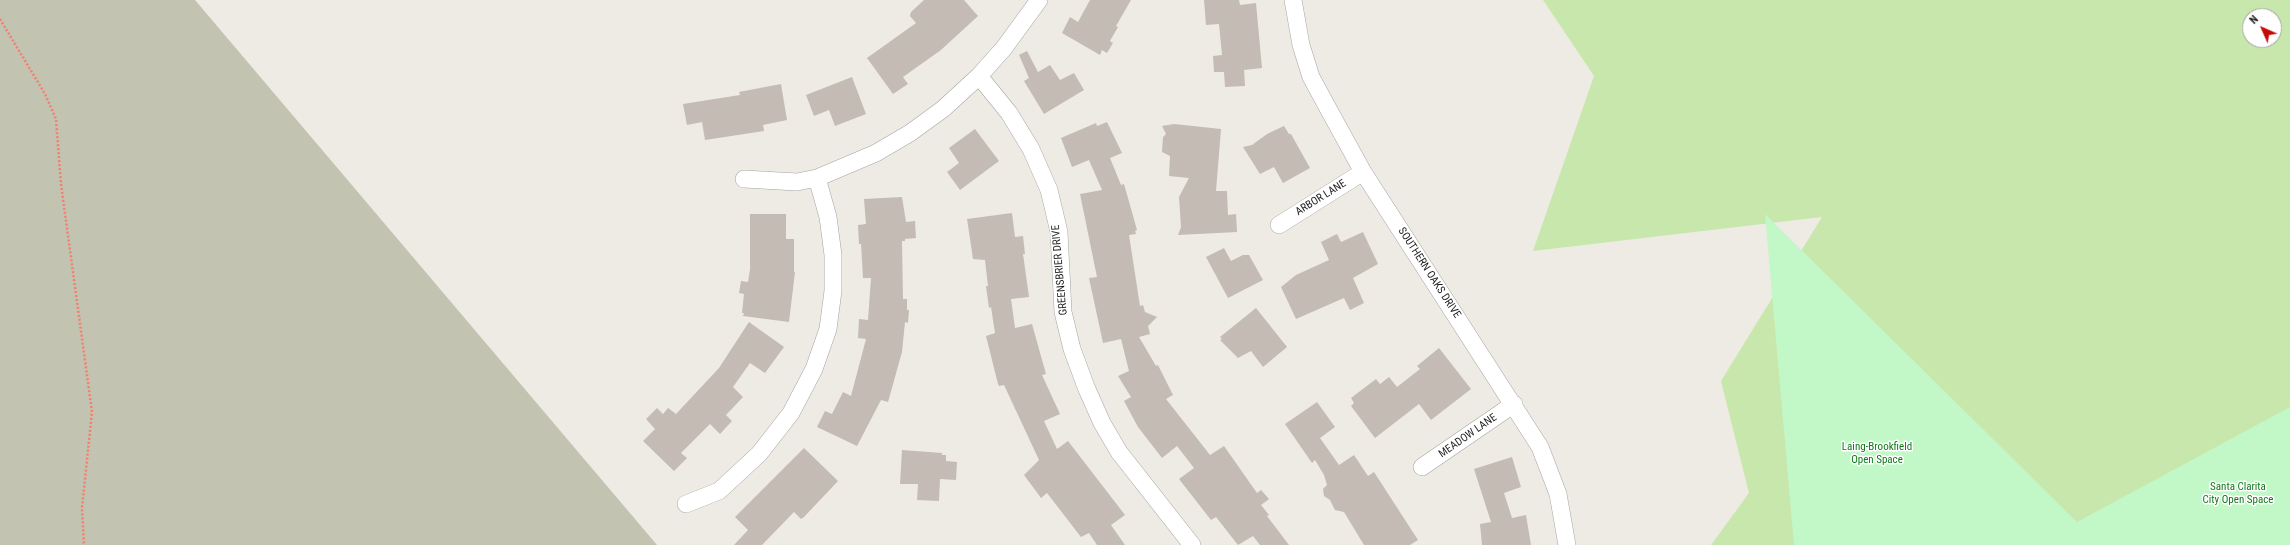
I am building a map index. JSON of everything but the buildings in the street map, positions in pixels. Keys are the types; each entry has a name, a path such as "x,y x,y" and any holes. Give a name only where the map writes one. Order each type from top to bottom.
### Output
{"street":[{"path":"744,179 798,182 817,178 868,157 910,133 942,109 979,76 1004,48 1039,0"},
{"name":"SOUTHERN OAKS DRIVE","path":"1293,0 1301,45 1311,77 1363,172 1514,404 1540,447 1558,494 1567,545"},
{"name":"GREENSBRIER DRIVE","path":"979,76 1009,113 1031,149 1049,190 1059,232 1063,312 1072,349 1086,387 1102,423 1119,452 1192,545"},
{"name":"ARBOR LANE","path":"1279,225 1363,172"},
{"path":"686,504 719,491 759,454 791,413 814,369 828,328 833,291 833,254 828,217 817,178"},
{"name":"MEADOW LANE","path":"1422,467 1514,404"}],"path":[{"path":"0,19 46,94 56,119 61,184 92,412 82,508 84,545"}],"shaded area":[{"path":"0,0 195,0 657,545 0,545"}],"green space":[{"name":"Santa Clarita City Open Space","path":"1543,0 2290,0 2290,545 1711,545 1749,493 1721,381 1822,217 1533,251 1594,76"},
{"name":"Laing-Brookfield Open Space","path":"1765,214 2077,522 2290,407 2290,545 1794,545"}]}
